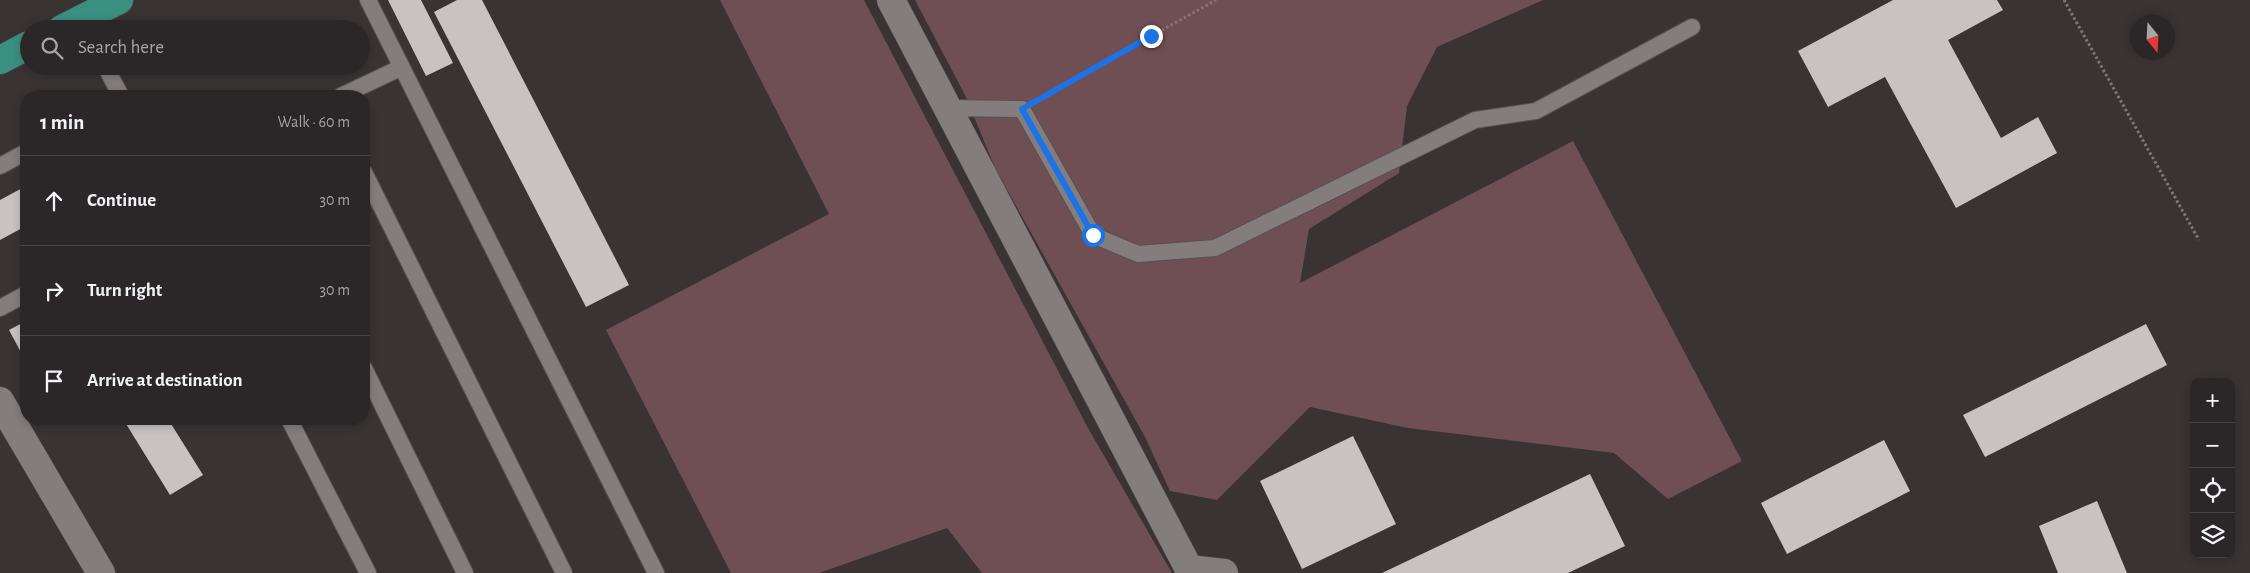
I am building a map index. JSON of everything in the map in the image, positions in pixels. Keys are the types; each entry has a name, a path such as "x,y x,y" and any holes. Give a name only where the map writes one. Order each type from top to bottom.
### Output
{"main road":[{"path":"86,20 119,0"},
{"path":"0,60 20,50"}],"street":[{"path":"891,0 1189,569 1224,573"},
{"path":"0,401 101,573"}],"lane":[{"path":"368,0 400,68 656,573"},
{"path":"947,108 1022,109 1093,235 1138,254 1215,248 1475,120 1536,111 1692,27"},
{"path":"354,90 400,68"},
{"path":"110,75 118,90"},
{"path":"0,166 20,155"},
{"path":"370,184 564,573"},
{"path":"2,304 20,296"},
{"path":"370,380 465,573"},
{"path":"292,425 368,573"}],"path":[{"path":"1022,109 1216,0"},
{"path":"2064,0 2199,240"}],"shaded area":[{"path":"720,0 864,0 1088,428 1172,573 982,573 947,528 819,573 731,573 606,330 829,214"},
{"path":"915,0 1543,0 1437,47 1407,106 1399,173 1309,229 1300,283 1573,141 1742,461 1668,499 1614,453 1408,428 1310,407 1217,500 1170,491 1145,437 995,168 966,97"}],"building":[{"path":"388,0 421,0 453,63 426,76"},
{"path":"457,0 482,0 629,285 586,307 434,12"},
{"path":"1893,0 1997,0 2003,10 1948,40 2001,138 2038,117 2057,153 1956,208 1885,77 1828,107 1798,51"},
{"path":"20,189 20,229 0,240 0,200"},
{"path":"20,324 20,351 9,330"},
{"path":"2146,324 2167,365 1985,457 1963,415"},
{"path":"127,425 172,425 203,475 170,495"},
{"path":"1353,436 1396,524 1302,569 1260,481"},
{"path":"1884,440 1910,491 1787,554 1761,503"},
{"path":"1590,474 1625,546 1568,573 1382,573"},
{"path":"2097,501 2127,573 2058,573 2039,526"}],"route":[{"path":"1093,235 1022,109 1151,36"}]}
